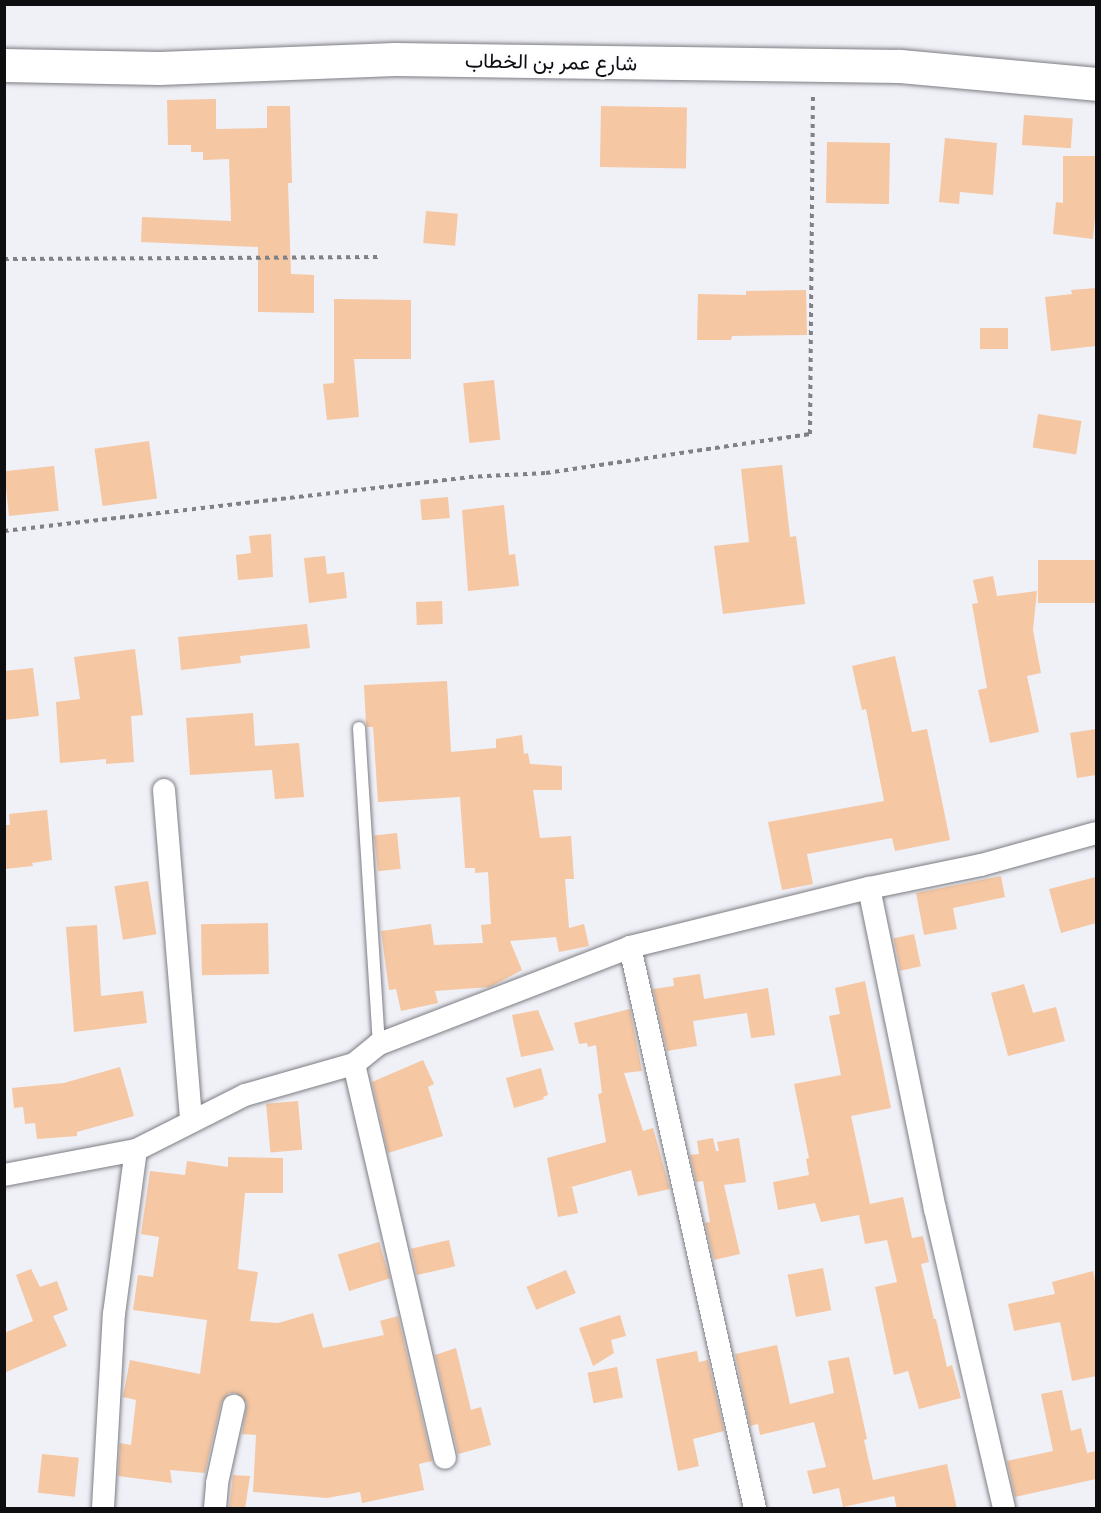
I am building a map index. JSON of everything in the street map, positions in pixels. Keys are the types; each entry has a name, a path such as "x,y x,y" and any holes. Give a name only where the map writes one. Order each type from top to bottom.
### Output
{"street":[{"name":"شارع عمر بن الخطاب","path":"4,65 159,68 395,59 900,66 1096,84"},
{"path":"164,790 190,1121"},
{"path":"4,1175 136,1150 245,1095 354,1064 379,1044 630,946 869,888 981,865 1096,833"},
{"path":"869,888 935,1209 1005,1509"},
{"path":"630,946 755,1509"},
{"path":"354,1064 445,1458"},
{"path":"103,1509 114,1314 136,1150"},
{"path":"214,1509 217,1483 234,1406"}],"lane":[{"path":"359,728 379,1044"}],"path":[{"path":"4,531 469,477 546,472 810,434 813,66"},
{"path":"4,259 381,257"}],"building":[{"path":"216,99 216,129 267,128 267,106 290,106 292,183 288,183 291,274 314,275 314,313 258,312 258,247 141,242 142,217 231,221 229,159 203,160 203,152 191,152 191,145 168,145 167,100"},
{"path":"601,106 687,108 686,168 600,167"},
{"path":"1024,115 1073,118 1071,148 1022,145"},
{"path":"945,138 997,143 993,195 960,192 959,204 939,202"},
{"path":"827,142 890,143 889,204 826,203"},
{"path":"1063,156 1096,156 1093,239 1053,234 1056,202 1063,203"},
{"path":"426,211 458,214 455,246 423,243"},
{"path":"1096,288 1096,346 1051,351 1045,297 1072,294 1071,290"},
{"path":"806,290 807,335 732,336 731,340 697,340 698,294 746,295 746,291"},
{"path":"334,299 411,300 411,359 354,359 359,417 327,420 323,384 334,383"},
{"path":"980,328 1008,328 1008,349 980,349"},
{"path":"494,380 500,440 469,443 463,383"},
{"path":"1038,414 1081,421 1076,454 1033,448"},
{"path":"149,441 157,498 103,506 95,449"},
{"path":"782,465 790,537 796,536 805,604 723,614 714,546 749,542 741,469"},
{"path":"54,466 59,511 9,516 4,471"},
{"path":"448,497 450,518 422,520 420,499"},
{"path":"504,505 509,555 515,554 519,586 468,591 462,510"},
{"path":"271,534 273,577 238,580 236,555 251,553 249,536"},
{"path":"325,556 327,574 344,572 347,598 309,603 304,558"},
{"path":"1038,560 1096,560 1096,603 1038,603"},
{"path":"993,576 997,596 1037,591 1033,630 1041,673 1027,676 1039,732 990,743 978,690 987,688 972,604 978,603 973,580"},
{"path":"442,601 443,624 417,625 416,602"},
{"path":"307,624 310,648 240,656 241,663 181,670 178,637"},
{"path":"135,649 143,715 131,716 134,762 106,764 106,759 60,763 56,702 80,699 74,657"},
{"path":"895,656 912,732 927,729 950,840 895,851 892,838 807,854 813,884 782,890 768,822 884,801 866,709 862,710 852,666"},
{"path":"33,668 39,716 4,720 4,671"},
{"path":"447,681 451,752 496,748 496,739 522,735 524,754 528,753 530,764 562,766 562,790 533,790 540,838 571,836 574,879 565,879 569,928 584,924 589,946 559,952 556,937 510,941 522,970 490,987 435,991 438,1003 401,1011 396,989 389,990 381,931 431,924 434,945 483,943 481,925 491,924 488,872 475,873 475,868 465,868 460,797 378,802 373,727 367,727 366,724 364,685"},
{"path":"253,713 255,746 299,743 304,797 275,799 272,770 190,775 186,718"},
{"path":"1096,729 1096,775 1077,778 1070,733"},
{"path":"47,810 52,860 32,863 33,866 4,869 4,825 10,825 9,814"},
{"path":"397,833 401,869 378,871 374,835"},
{"path":"1001,876 1005,897 953,908 957,929 924,935 916,893"},
{"path":"1096,877 1096,923 1061,933 1049,889"},
{"path":"148,881 156,934 123,940 114,886"},
{"path":"268,923 269,974 202,975 201,924"},
{"path":"97,925 101,996 143,991 147,1023 74,1032 66,927"},
{"path":"914,934 921,966 900,971 893,938"},
{"path":"700,974 704,999 768,988 775,1035 751,1038 747,1013 693,1021 697,1046 667,1051 653,989 674,986 673,978"},
{"path":"865,981 891,1108 851,1116 870,1204 903,1197 912,1238 923,1236 929,1262 921,1264 947,1367 952,1365 961,1398 919,1409 908,1371 894,1375 875,1287 897,1282 887,1240 865,1244 859,1215 821,1222 815,1203 778,1210 773,1182 809,1175 806,1159 809,1158 794,1084 841,1075 829,1016 840,1014 835,988"},
{"path":"1024,984 1033,1013 1056,1007 1065,1041 1008,1056 991,993"},
{"path":"630,1009 642,1071 624,1073 643,1131 653,1128 670,1189 638,1196 631,1170 557,1191 572,1187 578,1213 558,1217 547,1158 606,1142 598,1094 602,1093 596,1045 588,1047 587,1043 579,1044 574,1023"},
{"path":"538,1010 554,1050 521,1057 512,1015"},
{"path":"423,1060 434,1084 428,1087 443,1136 388,1153 372,1082"},
{"path":"120,1067 134,1116 77,1132 77,1136 37,1139 35,1123 25,1124 23,1107 14,1108 12,1088 64,1083"},
{"path":"541,1068 548,1095 543,1097 544,1099 514,1108 506,1078"},
{"path":"298,1101 302,1150 270,1153 266,1104"},
{"path":"713,1138 716,1151 719,1151 717,1142 739,1138 746,1182 724,1185 740,1254 714,1260 705,1223 710,1222 703,1181 696,1182 690,1155 699,1154 697,1141"},
{"path":"228,1157 283,1158 283,1193 245,1193 238,1269 258,1272 250,1321 278,1323 313,1313 323,1348 384,1335 380,1321 398,1316 432,1461 419,1464 424,1490 362,1503 360,1492 327,1498 253,1492 256,1435 242,1434 247,1403 236,1393 229,1393 221,1403 205,1473 170,1470 172,1483 118,1476 120,1443 131,1445 136,1400 123,1397 130,1360 200,1374 207,1320 133,1310 138,1275 153,1277 159,1237 141,1234 150,1171 185,1175 187,1161 228,1167"},
{"path":"449,1240 455,1266 417,1275 411,1249"},
{"path":"379,1242 390,1278 349,1291 338,1255"},
{"path":"823,1268 831,1310 796,1317 788,1275"},
{"path":"31,1269 40,1287 57,1281 68,1310 53,1316 67,1346 4,1373 4,1333 33,1321 16,1275"},
{"path":"566,1270 576,1293 536,1310 526,1287"},
{"path":"1093,1271 1096,1285 1096,1376 1072,1381 1060,1322 1014,1331 1008,1304 1055,1294 1052,1282"},
{"path":"620,1315 626,1336 611,1340 614,1353 593,1366 579,1328"},
{"path":"777,1345 790,1404 834,1393 828,1361 849,1357 867,1439 864,1440 873,1480 947,1464 957,1509 897,1509 894,1496 843,1507 839,1488 813,1494 807,1471 826,1467 814,1422 760,1435 758,1424 750,1426 735,1354"},
{"path":"456,1348 471,1410 481,1407 491,1445 458,1454 435,1355"},
{"path":"697,1351 699,1362 708,1360 724,1431 693,1439 699,1466 678,1471 656,1359"},
{"path":"617,1367 623,1397 593,1403 588,1373"},
{"path":"1062,1390 1071,1431 1081,1428 1087,1453 1096,1451 1096,1479 1015,1497 1007,1461 1053,1451 1041,1394"},
{"path":"42,1454 79,1458 75,1497 38,1493"},
{"path":"233,1475 250,1476 245,1509 229,1509"}]}
